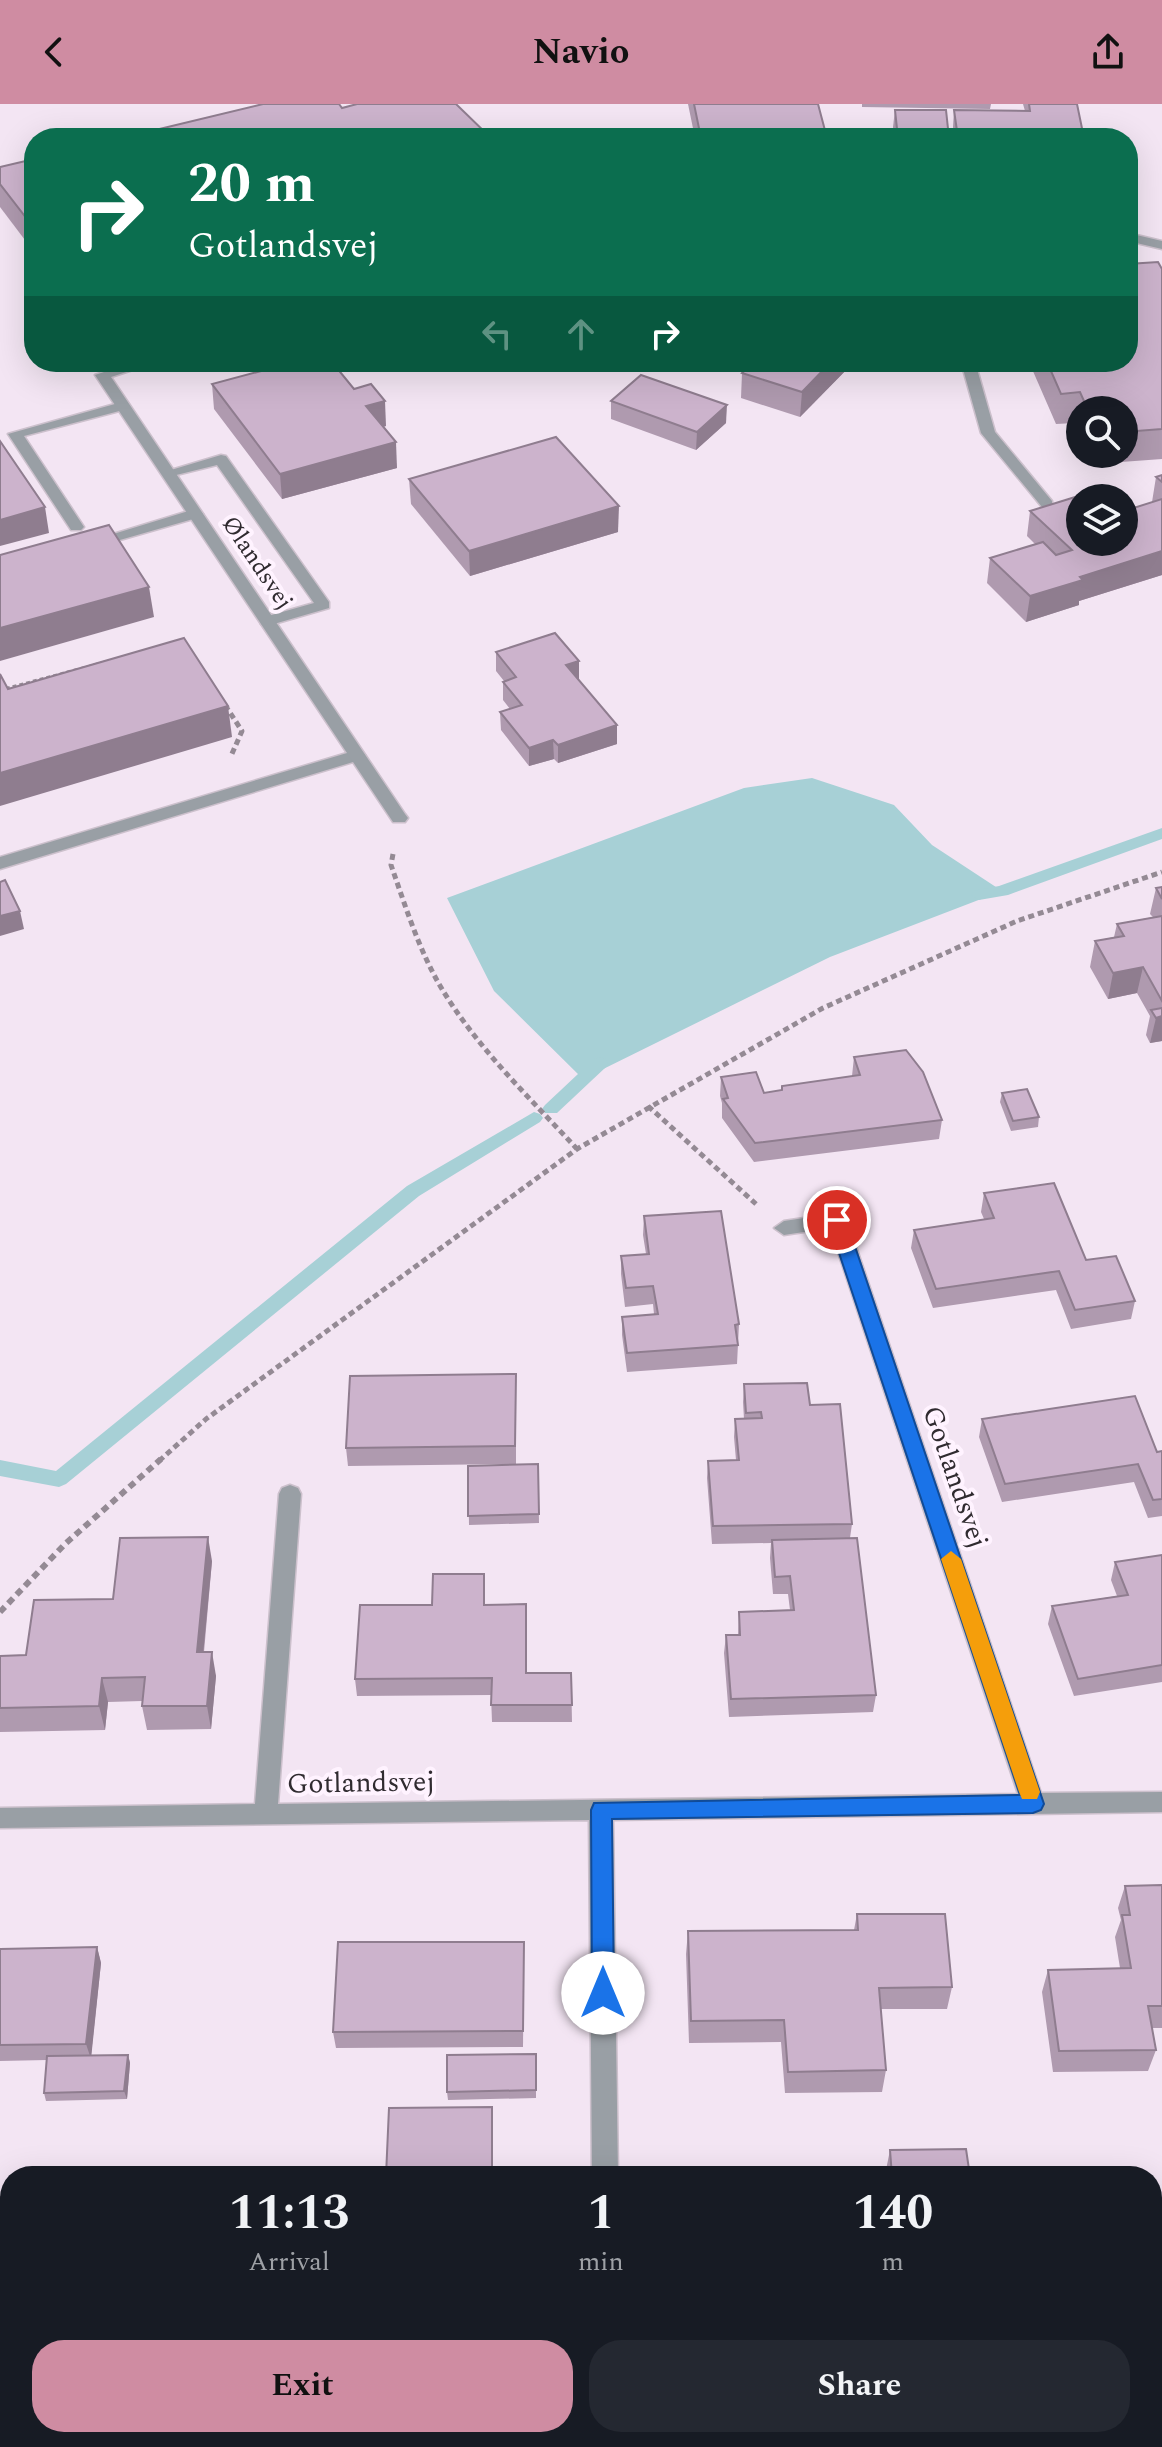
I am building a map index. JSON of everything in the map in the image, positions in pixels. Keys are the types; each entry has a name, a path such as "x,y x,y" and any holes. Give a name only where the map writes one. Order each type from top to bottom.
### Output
{"street":[{"path":"1138,239 1162,245"},
{"name":"Ølandsvej","path":"113,372 102,375 399,818"},
{"path":"971,372 988,433 1047,504"},
{"path":"76,527 15,434 122,406"},
{"path":"168,473 221,459 323,605 267,621"},
{"path":"75,548 195,514"},
{"path":"0,863 357,755"},
{"name":"Gotlandsvej","path":"784,1228 837,1220 1033,1804"},
{"name":"Gotlandsvej","path":"266,1814 290,1494"},
{"name":"Gotlandsvej","path":"0,1818 1162,1802"},
{"path":"601,1810 605,2166"}],"path":[{"path":"6,689 118,657 131,658"},
{"path":"225,705 242,731 230,755 250,787"},
{"path":"399,818 391,865 416,934 448,999 497,1063 577,1149"},
{"path":"0,1612 65,1544 206,1419 577,1149 823,1008 1017,921 1162,872"},
{"path":"648,1106 784,1228"}],"water":[{"path":"812,778 894,805 932,845 1002,891 830,957 583,1079 494,991 447,898 744,788"}],"building":[{"path":"263,104 339,104 342,108 357,104 456,104 481,128 163,128"},
{"path":"694,104 818,104 824,128 699,128"},
{"path":"1029,104 1077,104 1082,128 957,128 954,110 1030,111"},
{"path":"895,110 946,110 948,128 897,128"},
{"path":"24,161 24,215 0,184 0,167"},
{"path":"1158,262 1162,269 1162,429 1138,431 1138,396 1082,396 1080,392 1061,394 1051,372 1138,372 1138,263"},
{"path":"257,372 340,372 354,389 371,384 385,401 366,406 396,442 280,474 212,384"},
{"path":"743,372 821,372 802,392"},
{"path":"641,375 727,405 697,432 611,401"},
{"path":"556,437 619,506 469,551 409,479"},
{"path":"0,441 45,507 0,520"},
{"path":"1162,499 1162,551 1080,577 1083,580 1030,596 990,558 1043,542 1056,555 1066,552 1066,556 1138,556 1138,507"},
{"path":"1066,500 1066,544 1030,511"},
{"path":"109,525 149,587 0,628 0,555"},
{"path":"555,633 579,661 566,665 617,725 558,745 553,740 529,748 500,712 522,705 503,682 516,677 496,652"},
{"path":"184,638 228,706 0,773 0,674 8,689"},
{"path":"5,880 20,911 0,916 0,882"},
{"path":"1162,916 1162,1001 1143,967 1113,973 1095,941 1124,936 1117,924"},
{"path":"1162,1008 1162,1016 1156,1018 1151,1010"},
{"path":"906,1050 923,1072 942,1120 755,1143 723,1099 728,1098 721,1077 756,1072 764,1093 782,1090 782,1086 860,1075 854,1057"},
{"path":"1027,1089 1039,1117 1013,1121 1002,1093"},
{"path":"1054,1183 1086,1260 1116,1256 1135,1301 1075,1310 1059,1271 936,1289 914,1230 994,1218 984,1193"},
{"path":"721,1211 739,1324 735,1325 738,1345 627,1353 622,1317 658,1314 653,1286 626,1288 621,1256 649,1254 644,1216"},
{"path":"516,1374 515,1446 346,1448 350,1376"},
{"path":"807,1383 810,1405 840,1404 852,1524 713,1526 708,1461 739,1460 735,1419 762,1418 761,1412 746,1413 744,1384"},
{"path":"1135,1396 1157,1452 1162,1451 1162,1499 1153,1500 1138,1464 1005,1484 982,1419"},
{"path":"538,1464 539,1514 468,1516 468,1466"},
{"path":"208,1537 197,1652 212,1652 207,1706 142,1706 145,1677 102,1678 99,1706 0,1708 0,1656 26,1655 34,1600 113,1599 120,1538"},
{"path":"857,1538 876,1695 731,1699 726,1635 740,1635 739,1612 794,1610 790,1576 775,1577 772,1540"},
{"path":"1162,1555 1162,1665 1078,1679 1052,1606 1128,1595 1115,1562"},
{"path":"433,1574 484,1574 484,1605 526,1604 526,1673 571,1673 572,1705 491,1705 492,1678 355,1679 360,1605 432,1605"},
{"path":"1162,1885 1162,2006 1148,2006 1156,2050 1059,2051 1048,1970 1131,1968 1122,1915 1130,1915 1125,1886"},
{"path":"857,1914 945,1914 952,1987 879,1988 886,2070 788,2072 784,2020 691,2021 688,1931 858,1930"},
{"path":"338,1942 524,1942 523,2031 333,2032"},
{"path":"97,1947 86,2044 0,2045 0,1949"},
{"path":"536,2054 536,2090 447,2092 447,2055"},
{"path":"128,2055 124,2091 44,2093 47,2056"},
{"path":"492,2107 492,2166 386,2166 389,2108"},
{"path":"966,2149 969,2166 891,2166 890,2150"}],"waterway":[{"path":"979,895 1002,891 1162,833"},
{"path":"551,1109 600,1063"},
{"path":"0,1468 59,1479 413,1191 534,1118"}],"slow traffic":[{"path":"951,1559 1029,1792"}],"route":[{"path":"603,1993 601,1810 1033,1804 837,1220"}]}
